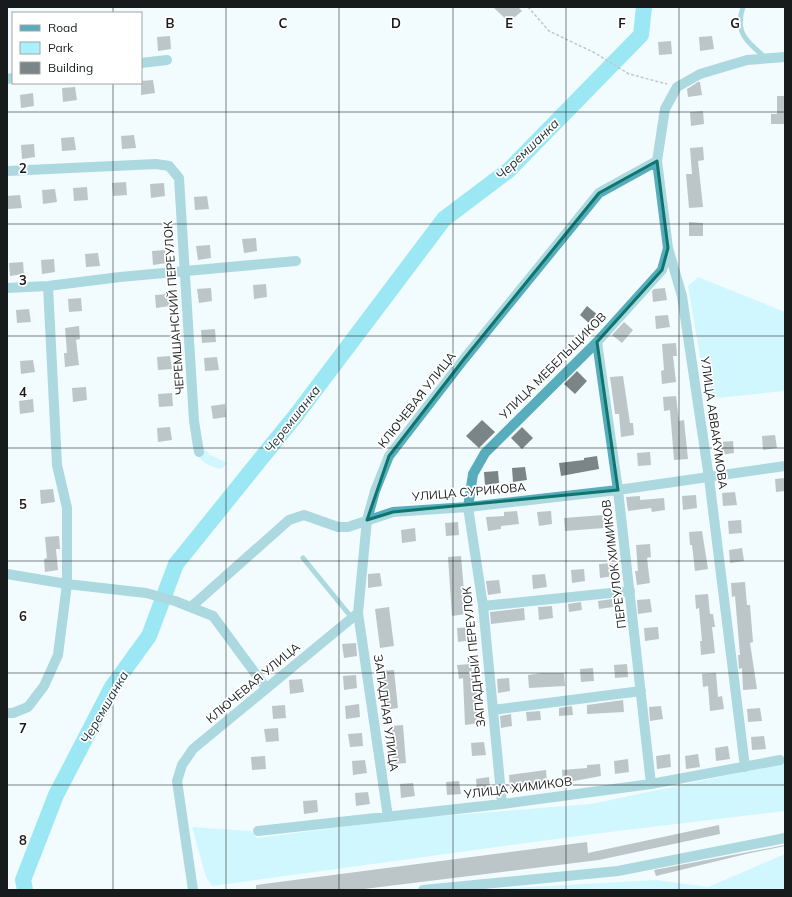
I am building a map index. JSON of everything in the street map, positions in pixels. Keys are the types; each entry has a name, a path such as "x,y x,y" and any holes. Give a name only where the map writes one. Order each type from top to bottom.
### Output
{"street":[{"path":"677,87 700,74 747,60 785,57"},
{"path":"142,63 167,60"},
{"name":"УЛИЦА АВВАКУМОВА","path":"677,87 665,109 657,161 668,248 682,296 709,478 745,767"},
{"name":"КЛЮЧЕВАЯ УЛИЦА","path":"193,890 177,781 182,765 193,749 355,616 367,520 375,491 388,456 599,193 657,161"},
{"name":"ЧЕРЕМШАНСКИЙ ПЕРЕУЛОК","path":"7,171 156,164 169,166 178,178 194,421 199,452"},
{"name":"УЛИЦА МЕБЕЛЬЩИКОВ","path":"468,507 473,474 485,453 597,342 662,270 668,248"},
{"path":"7,288 48,286 78,281 296,261"},
{"path":"7,713 13,713 28,707 44,686 58,655 67,584 67,508 57,465 48,286"},
{"name":"ПЕРЕУЛОК ХИМИКОВ","path":"597,342 618,490 651,784"},
{"name":"УЛИЦА СУРИКОВА","path":"191,607 289,520 304,515 338,527 348,527 393,512 468,507 618,490 785,466"},
{"name":"ЗАПАДНЫЙ ПЕРЕУЛОК","path":"468,507 483,606 502,804"},
{"path":"7,574 67,584 146,593 214,616 266,688"},
{"path":"483,606 630,591"},
{"name":"ЗАПАДНАЯ УЛИЦА","path":"355,616 388,816"},
{"path":"492,710 641,691"},
{"name":"УЛИЦА ХИМИКОВ","path":"258,831 502,804 651,784 780,760"},
{"path":"423,890 618,871 785,838"}],"lane":[{"path":"743,7 740,26 745,39 767,58"},
{"path":"303,558 355,616"}],"path":[{"path":"528,7 549,31 595,53 629,74 677,87"}],"highlighted area":[{"path":"657,161 668,248 662,270 597,342 618,490 393,512 367,520 389,456 464,359 599,193"}],"green space":[{"path":"698,277 785,312 785,391 707,399 688,286"},
{"path":"191,434 210,455 228,463 221,469 203,462 193,447"},
{"path":"785,763 785,811 593,834 212,886 206,877 192,827 251,831 257,838 403,819 591,804"},
{"path":"785,854 785,890 475,890 656,880 708,887"}],"building":[{"path":"493,7 518,7 522,11 509,22"},
{"path":"170,36 171,49 158,51 157,37"},
{"path":"712,36 714,49 700,51 699,37"},
{"path":"671,41 672,54 659,55 658,42"},
{"path":"153,80 155,93 141,95 142,81"},
{"path":"700,82 702,95 688,97 687,89"},
{"path":"75,87 77,100 63,102 62,88"},
{"path":"33,93 34,106 21,108 20,95"},
{"path":"777,96 785,96 785,124 771,124 771,114 777,114"},
{"path":"703,111 704,124 691,126 690,112"},
{"path":"134,135 136,148 122,149 121,136"},
{"path":"74,137 76,150 62,151 61,138"},
{"path":"34,144 35,157 22,159 21,145"},
{"path":"703,147 704,160 698,161 703,207 689,208 686,174 692,174 690,148"},
{"path":"126,182 127,195 113,196 112,183"},
{"path":"164,183 165,196 151,198 150,184"},
{"path":"87,187 88,200 74,201 73,188"},
{"path":"55,189 57,202 43,204 42,190"},
{"path":"20,195 22,208 8,209 7,196"},
{"path":"207,196 209,209 195,210 194,197"},
{"path":"689,222 703,223 703,236 689,236"},
{"path":"256,238 257,251 244,253 242,239"},
{"path":"210,245 211,258 198,260 196,246"},
{"path":"165,250 167,263 153,265 152,251"},
{"path":"98,253 100,266 86,267 85,254"},
{"path":"54,259 55,272 42,274 41,260"},
{"path":"23,262 24,274 10,276 9,263"},
{"path":"266,284 267,297 254,299 253,285"},
{"path":"211,288 212,301 199,303 197,289"},
{"path":"665,288 667,300 653,302 652,291 654,289"},
{"path":"169,294 170,306 156,308 155,295"},
{"path":"81,298 82,311 69,312 68,299"},
{"path":"587,306 599,316 591,325 580,315"},
{"path":"29,309 31,322 17,323 16,310"},
{"path":"668,315 670,327 656,329 655,316"},
{"path":"624,322 633,330 622,343 612,335"},
{"path":"79,326 80,339 76,340 79,365 65,367 64,353 67,353 65,328"},
{"path":"215,329 216,342 202,343 201,330"},
{"path":"676,343 677,356 673,356 676,382 662,384 661,371 664,370 662,344"},
{"path":"170,356 172,369 158,370 157,357"},
{"path":"217,357 219,370 205,371 204,358"},
{"path":"33,360 35,372 21,374 20,361"},
{"path":"577,371 587,381 575,394 564,384"},
{"path":"623,376 630,423 633,423 634,435 621,437 619,414 615,414 610,377"},
{"path":"86,387 87,400 73,402 72,388"},
{"path":"172,393 173,406 159,407 158,394"},
{"path":"676,396 679,421 684,420 688,459 674,460 670,410 664,411 663,397"},
{"path":"33,399 34,412 20,414 19,401"},
{"path":"225,404 226,417 213,419 211,406"},
{"path":"482,420 495,432 479,448 466,436"},
{"path":"170,427 172,440 158,442 157,428"},
{"path":"522,427 533,438 522,449 511,438"},
{"path":"775,435 777,448 763,450 762,436"},
{"path":"733,441 734,453 720,455 719,442"},
{"path":"650,452 651,465 638,466 637,453"},
{"path":"597,456 599,469 561,476 559,463 584,460 584,458"},
{"path":"525,467 527,480 513,482 512,468"},
{"path":"498,471 499,483 485,485 484,472"},
{"path":"785,478 785,491 776,492 775,479"},
{"path":"53,489 55,502 41,504 40,490"},
{"path":"735,492 737,505 723,506 722,493"},
{"path":"696,495 697,508 683,510 682,496"},
{"path":"640,496 640,500 664,498 665,510 652,512 651,508 628,511 626,497"},
{"path":"517,511 519,524 501,526 501,529 488,531 486,517 504,516 504,512"},
{"path":"551,511 552,524 539,526 537,512"},
{"path":"603,515 604,528 565,531 564,518"},
{"path":"741,520 742,533 729,534 728,521"},
{"path":"458,522 459,535 446,536 445,523"},
{"path":"415,528 416,541 402,543 401,530"},
{"path":"702,531 708,569 695,571 689,532"},
{"path":"59,536 60,549 56,549 58,570 45,572 44,559 47,558 45,537"},
{"path":"650,544 651,557 647,558 650,583 637,585 635,571 638,571 636,545"},
{"path":"742,548 744,561 730,563 729,550"},
{"path":"461,556 466,614 452,616 448,557"},
{"path":"613,563 614,576 600,578 599,564"},
{"path":"584,569 585,581 572,583 571,570"},
{"path":"380,573 382,586 368,588 368,574"},
{"path":"545,574 547,587 533,589 532,575"},
{"path":"499,580 501,593 488,595 486,581"},
{"path":"745,582 747,605 750,605 753,642 750,643 757,689 743,690 742,668 739,669 738,655 740,655 735,596 732,597 731,583"},
{"path":"708,594 710,614 713,614 715,627 712,627 715,653 701,655 700,641 702,641 699,608 696,609 695,595"},
{"path":"612,599 613,607 599,609 598,601"},
{"path":"650,599 652,612 638,614 637,600"},
{"path":"581,602 582,610 569,612 568,604"},
{"path":"552,606 553,618 539,620 538,607"},
{"path":"389,607 394,646 380,648 375,609"},
{"path":"524,608 525,620 491,624 490,612"},
{"path":"471,627 472,640 458,642 457,628"},
{"path":"658,627 659,639 645,641 644,628"},
{"path":"356,643 357,656 344,658 342,644"},
{"path":"471,664 474,688 477,688 479,723 465,725 463,678 459,679 457,665"},
{"path":"627,664 628,677 615,678 614,665"},
{"path":"593,668 594,681 581,682 580,669"},
{"path":"394,670 398,708 384,710 381,671"},
{"path":"542,673 564,673 565,686 529,688 528,675"},
{"path":"716,673 718,697 722,696 724,709 710,711 708,686 703,687 702,674"},
{"path":"356,675 357,688 344,690 343,676"},
{"path":"509,678 510,691 498,693 497,679"},
{"path":"302,679 304,692 290,694 289,680"},
{"path":"623,700 624,712 587,714 587,705"},
{"path":"359,704 360,717 346,719 345,706"},
{"path":"285,705 286,718 273,719 272,706"},
{"path":"572,706 573,715 559,716 559,708"},
{"path":"661,706 663,719 650,721 649,707"},
{"path":"760,708 762,721 748,722 747,709"},
{"path":"540,711 541,720 527,721 526,712"},
{"path":"511,714 512,726 501,728 500,716"},
{"path":"403,725 406,763 393,764 390,726"},
{"path":"278,728 279,741 266,742 264,729"},
{"path":"362,733 363,746 350,747 348,734"},
{"path":"764,736 766,749 752,750 751,737"},
{"path":"484,742 486,755 472,756 471,743"},
{"path":"728,746 730,759 716,761 715,748"},
{"path":"670,754 671,767 657,769 656,756"},
{"path":"698,754 700,767 686,769 685,756"},
{"path":"265,756 266,769 252,770 251,757"},
{"path":"628,759 629,772 615,774 614,761"},
{"path":"365,760 367,773 353,775 352,761"},
{"path":"600,764 601,776 563,783 562,770 587,768 587,765"},
{"path":"546,770 547,783 510,789 509,775"},
{"path":"489,777 490,790 477,792 476,779"},
{"path":"459,781 461,794 447,795 446,782"},
{"path":"413,783 415,796 401,798 400,784"},
{"path":"368,792 370,804 356,806 355,793"},
{"path":"317,800 318,812 304,814 303,801"},
{"path":"719,825 720,834 599,860 356,890 256,890 256,885 587,842 588,853"},
{"path":"785,845 656,876 654,870"}],"waterway":[{"name":"Черемшанка","path":"25,890 23,880 56,795 112,687 149,636 176,564 297,414 444,219 509,170 641,35 644,7"}]}
